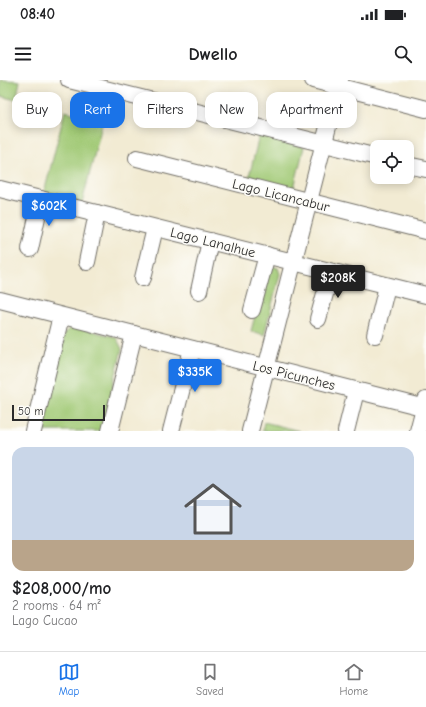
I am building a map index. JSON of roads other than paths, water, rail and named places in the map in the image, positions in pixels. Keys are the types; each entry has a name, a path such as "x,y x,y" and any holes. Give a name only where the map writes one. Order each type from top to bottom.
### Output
{"street":[{"path":"69,80 370,155"},
{"path":"313,80 339,83 426,108"},
{"path":"250,431 339,83"},
{"name":"Lago Licancabur","path":"136,158 426,231"},
{"path":"414,167 426,170"},
{"name":"Lago Lanalhue","path":"0,189 426,295"},
{"path":"30,248 41,199"},
{"path":"87,262 97,213"},
{"path":"143,278 155,228"},
{"path":"199,292 210,241"},
{"path":"252,310 267,255"},
{"path":"318,319 330,272"},
{"path":"375,335 387,286"},
{"name":"Los Picunches","path":"0,302 134,334 356,391 425,405"},
{"path":"33,431 61,316"},
{"path":"110,431 134,334"},
{"path":"171,431 192,349"},
{"path":"346,431 356,391"},
{"path":"418,431 425,405"}]}
